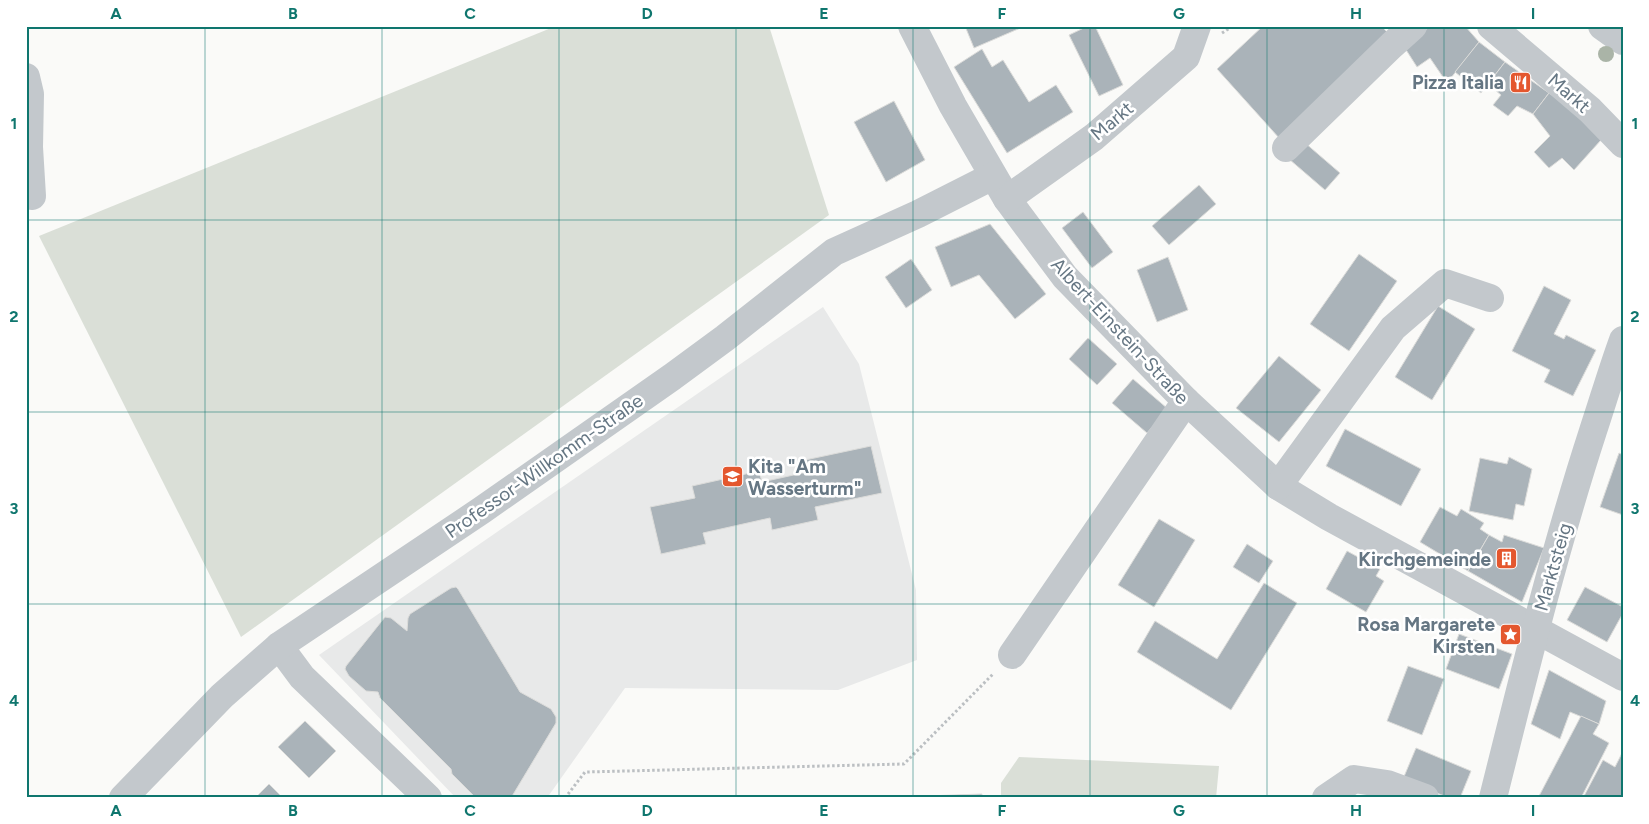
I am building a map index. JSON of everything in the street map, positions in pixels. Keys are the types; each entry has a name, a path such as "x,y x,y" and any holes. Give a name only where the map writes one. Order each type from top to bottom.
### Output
{"street":[{"name":"Albert-Einstein-Straße","path":"912,26 952,106 1000,188 1065,277 1186,400 1278,486 1329,518 1623,677"},
{"name":"Markt","path":"1000,188 1094,137 1186,57 1197,26"},
{"path":"1286,148 1406,31 1414,26"},
{"name":"Markt","path":"1491,26 1590,110 1623,144"},
{"path":"1602,26 1623,40"},
{"path":"26,77 30,94 29,147 32,196"},
{"name":"Professor-Willkomm-Straße","path":"123,798 222,696 279,646 482,510 672,377 725,338 834,252 918,214 1000,188"},
{"path":"1278,486 1393,328 1445,283 1490,298"},
{"name":"Marktsteig","path":"1493,798 1535,630 1575,489 1623,340"},
{"path":"1012,654 1186,400"},
{"path":"279,646 302,677 428,798"},
{"path":"1326,798 1354,779 1387,784 1425,798"}],"path":[{"path":"565,798 585,772 904,764 1012,654"}],"shaded area":[{"path":"556,26 769,26 829,215 241,637 39,236"},
{"name":"Kita \"Am Wasserturm\"","path":"823,307 859,364 916,590 917,660 838,690 625,688 547,798 456,798 319,655"},
{"path":"1019,757 1219,766 1216,798 1001,798 1001,783"}],"building":[{"path":"965,26 1025,26 974,48"},
{"path":"1088,26 1095,26 1123,85 1099,96 1069,35"},
{"path":"1263,26 1381,26 1389,34 1280,139 1217,69"},
{"path":"1431,26 1465,26 1479,42 1447,83 1430,58 1417,67 1403,45"},
{"path":"1479,42 1505,62 1481,93 1455,72"},
{"path":"982,49 992,67 1003,60 1029,102 1056,85 1073,112 1007,153 954,67"},
{"path":"1505,62 1549,93 1533,114 1517,106 1508,116 1493,105 1501,95 1488,84"},
{"path":"1549,93 1573,109 1601,140 1574,170 1562,158 1549,168 1534,152 1550,136 1533,114"},
{"path":"894,101 925,160 886,182 854,122"},
{"path":"1304,142 1340,173 1325,190 1289,159"},
{"path":"1199,185 1216,204 1169,245 1152,226"},
{"path":"1083,212 1113,252 1092,268 1062,228"},
{"path":"990,224 1046,294 1015,319 979,275 951,287 935,247"},
{"path":"1359,254 1397,281 1349,351 1310,324"},
{"path":"1168,257 1188,310 1157,322 1137,270"},
{"path":"911,259 932,290 906,308 885,277"},
{"path":"1544,286 1571,300 1554,334 1564,339 1566,335 1596,350 1573,396 1544,382 1550,370 1512,351"},
{"path":"1438,306 1475,329 1432,400 1395,377"},
{"path":"1088,338 1117,364 1097,385 1069,359"},
{"path":"1279,356 1321,390 1279,442 1236,408"},
{"path":"1133,379 1168,409 1147,433 1112,403"},
{"path":"1345,429 1421,469 1401,506 1326,466"},
{"path":"871,446 882,493 815,507 818,520 772,530 770,518 703,533 706,544 661,554 650,507 695,498 692,486 759,471 762,482 807,472 805,460"},
{"path":"1619,453 1623,455 1623,515 1600,507"},
{"path":"1509,457 1532,469 1524,506 1516,504 1513,520 1469,511 1480,458 1507,464"},
{"path":"1440,507 1457,516 1461,509 1484,523 1480,529 1489,535 1468,571 1420,542"},
{"path":"1159,519 1195,540 1154,607 1118,585"},
{"name":"Kirchgemeinde","path":"1489,535 1502,542 1504,535 1544,548 1522,602 1468,571"},
{"path":"1247,544 1273,561 1259,583 1233,567"},
{"path":"1347,551 1380,569 1376,576 1384,581 1366,612 1326,589"},
{"path":"1264,583 1297,603 1231,710 1137,652 1155,621 1217,659"},
{"path":"456,587 520,692 551,709 556,717 556,723 511,798 476,798 452,774 451,769 380,698 378,692 366,691 349,676 345,669 385,617 391,618 407,631 410,614 451,588"},
{"path":"1585,587 1623,607 1623,613 1607,642 1567,620"},
{"path":"1459,634 1512,654 1499,689 1446,669"},
{"path":"1408,666 1444,679 1422,735 1387,721"},
{"path":"1549,670 1606,701 1599,724 1570,712 1560,739 1531,724"},
{"path":"1581,716 1599,724 1593,734 1609,743 1581,798 1538,798"},
{"path":"305,721 336,751 309,778 278,747"},
{"path":"1416,748 1471,771 1460,798 1449,798 1403,779"},
{"path":"1623,751 1623,794 1621,798 1583,798 1603,760 1615,767"},
{"path":"269,784 283,798 255,798"},
{"path":"982,794 982,798 871,798"}],"place":[{"name":"Pizza Italia","path":"1520,82"},
{"name":"Kita \"Am Wasserturm\"","path":"732,477"},
{"name":"Kirchgemeinde","path":"1507,559"},
{"name":"Rosa Margarete Kirsten","path":"1511,635"}]}
